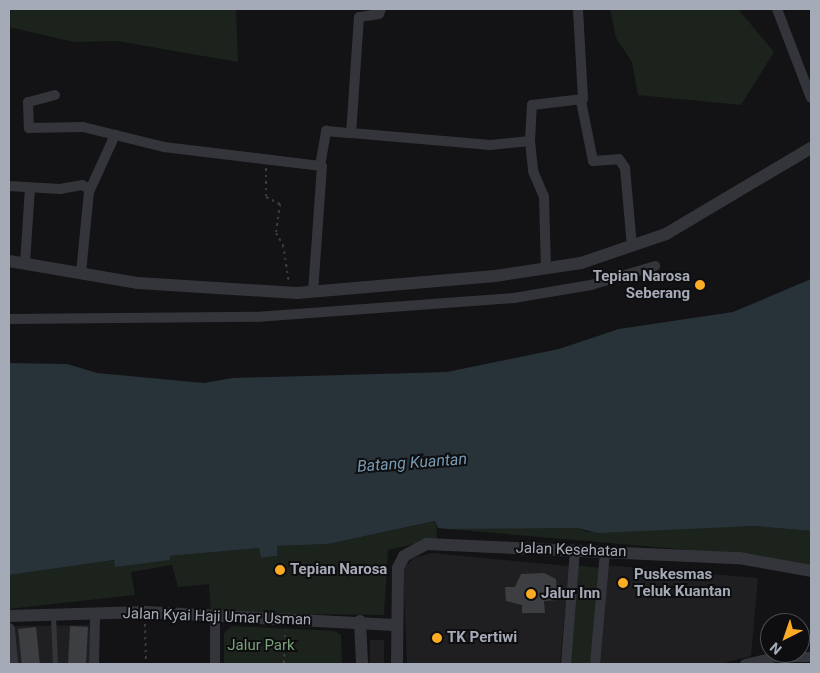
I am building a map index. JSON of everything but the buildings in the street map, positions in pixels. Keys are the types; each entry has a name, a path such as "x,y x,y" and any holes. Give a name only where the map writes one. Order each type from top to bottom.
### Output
{"street":[{"path":"351,133 359,17 379,14 381,9"},
{"path":"578,9 581,101 593,161 618,159 625,168 632,246"},
{"path":"776,9 811,98"},
{"path":"56,95 28,102 29,128 82,127 115,135 266,160 322,166"},
{"path":"546,268 544,197 533,171 530,141 532,105 581,101"},
{"path":"313,292 326,131 416,142 530,141"},
{"path":"81,274 90,189 115,135"},
{"path":"9,261 138,283 291,293 546,268 580,263 632,246 690,222 811,148"},
{"path":"9,186 30,188 82,185 90,189"},
{"path":"24,263 30,188"},
{"path":"9,319 256,317 514,298 591,285 655,266"},
{"name":"Jalan Kesehatan","path":"397,664 395,625 398,568 412,550 428,544 738,558 811,571"},
{"path":"566,664 575,550"},
{"path":"595,664 605,551"},
{"name":"Jalan Kyai Haji Umar Usman","path":"9,616 95,615 145,612 215,618 360,621 395,625"},
{"path":"94,664 95,615"},
{"path":"215,618 215,664"},
{"path":"360,621 362,664"},
{"path":"9,630 12,664"},
{"path":"745,664 776,656 811,657"}],"lane":[{"path":"52,614 55,664"}],"path":[{"path":"266,160 265,193 280,204 276,233 283,245 291,293"},
{"path":"145,612 146,664"},
{"path":"284,662 286,619"},
{"path":"273,664 284,662 294,664"}],"shaded area":[{"path":"432,553 569,566 560,664 407,664 403,569 414,558"},
{"path":"605,565 758,578 751,656 719,664 597,664"},
{"path":"89,625 90,664 16,664 15,626"},
{"path":"370,640 384,640 384,664 370,664"}],"green space":[{"path":"9,9 236,9 238,62 117,41 74,42 9,27"},
{"path":"610,9 738,9 774,52 741,105 638,95 632,62 616,38"},
{"name":"Tepian Narosa","path":"436,521 437,539 388,550 384,615 211,613 209,584 178,587 172,565 131,572 135,595 9,609 9,575 115,560 115,567 170,556 259,548 261,558 277,556 277,546 328,544"},
{"path":"454,526 578,528 587,532 755,526 811,531 811,568 679,549 448,529"},
{"path":"576,565 602,568 590,664 564,663"},
{"name":"Jalur Park","path":"232,626 335,631 341,635 342,664 224,664 224,633"}],"water":[{"name":"Batang Kuantan","path":"811,279 811,531 755,526 598,533 577,528 448,529 438,528 435,521 328,544 277,546 277,556 261,558 259,548 170,556 170,560 115,567 114,560 9,575 9,363 67,364 97,373 204,383 233,378 447,372 559,349 619,329 733,312"}],"place":[{"name":"Tepian Narosa Seberang","path":"700,285"},
{"name":"Tepian Narosa","path":"280,570"},
{"name":"Puskesmas Teluk Kuantan","path":"623,583"},
{"name":"Jalur Inn","path":"531,594"},
{"name":"TK Pertiwi","path":"437,638"}]}
